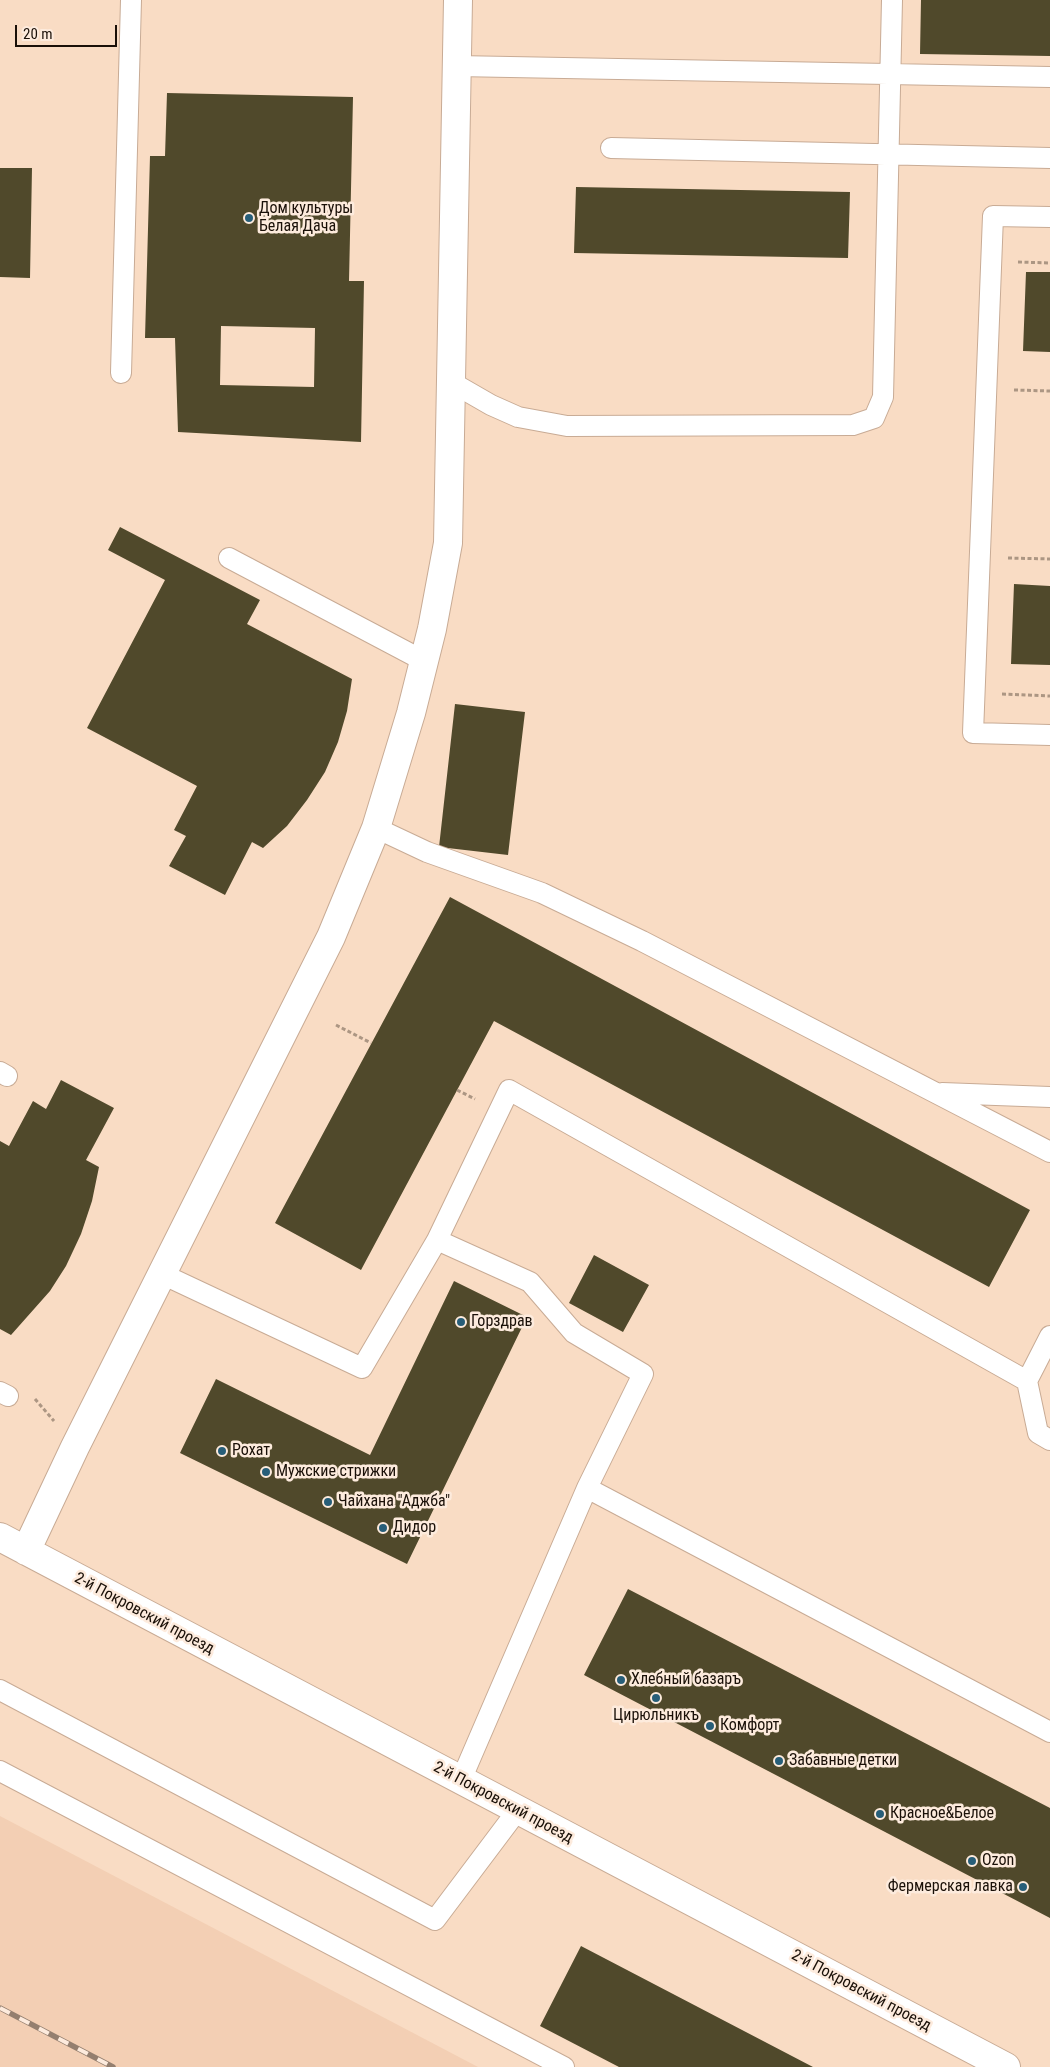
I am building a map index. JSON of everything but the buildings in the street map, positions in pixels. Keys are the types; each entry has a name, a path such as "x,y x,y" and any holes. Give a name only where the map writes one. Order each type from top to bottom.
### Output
{"street":[{"path":"26,1552 75,1447 331,937 376,828 424,661 448,543 458,0"},
{"name":"2-й Покровский проезд","path":"0,1537 1006,2067"}],"lane":[{"path":"121,373 131,0"},
{"path":"451,382 491,405 518,417 567,426 853,425 874,418 882,397 892,0"},
{"path":"456,66 1050,77"},
{"path":"611,148 1050,158"},
{"path":"1050,218 994,216 973,733 1050,735"},
{"path":"229,558 424,661"},
{"path":"376,828 427,852 542,893 642,941 1050,1152"},
{"path":"162,1274 362,1368 436,1240 509,1090 1027,1381"},
{"path":"934,1093 1050,1097"},
{"path":"436,1240 530,1282 574,1333 643,1374 587,1488 461,1780"},
{"path":"1050,1336 1027,1381 1038,1433 1050,1440"},
{"path":"587,1488 1050,1732"},
{"path":"0,1690 435,1920 517,1811"},
{"path":"0,1771 564,2067"}],"path":[{"path":"986,389 1050,391"},
{"path":"980,557 1050,559"},
{"path":"336,1025 371,1043"},
{"path":"32,1395 55,1423"}],"shaded area":[{"path":"0,1816 478,2067 0,2067"}],"railway":[{"path":"0,2008 113,2067"}],"place":[{"name":"Дом культуры Белая Дача","path":"249,218"},
{"name":"Горздрав","path":"461,1322"},
{"name":"Рохат","path":"222,1451"},
{"name":"Мужские стрижки","path":"266,1472"},
{"name":"Чайхана \"Аджба\"","path":"328,1502"},
{"name":"Дидор","path":"383,1528"},
{"name":"Хлебный базаръ","path":"621,1680"},
{"name":"Цирюльникъ","path":"656,1698"},
{"name":"Комфорт","path":"710,1726"},
{"name":"Забавные детки","path":"779,1761"},
{"name":"Красное&Белое","path":"880,1814"},
{"name":"Ozon","path":"972,1861"},
{"name":"Фермерская лавка","path":"1023,1887"}]}
